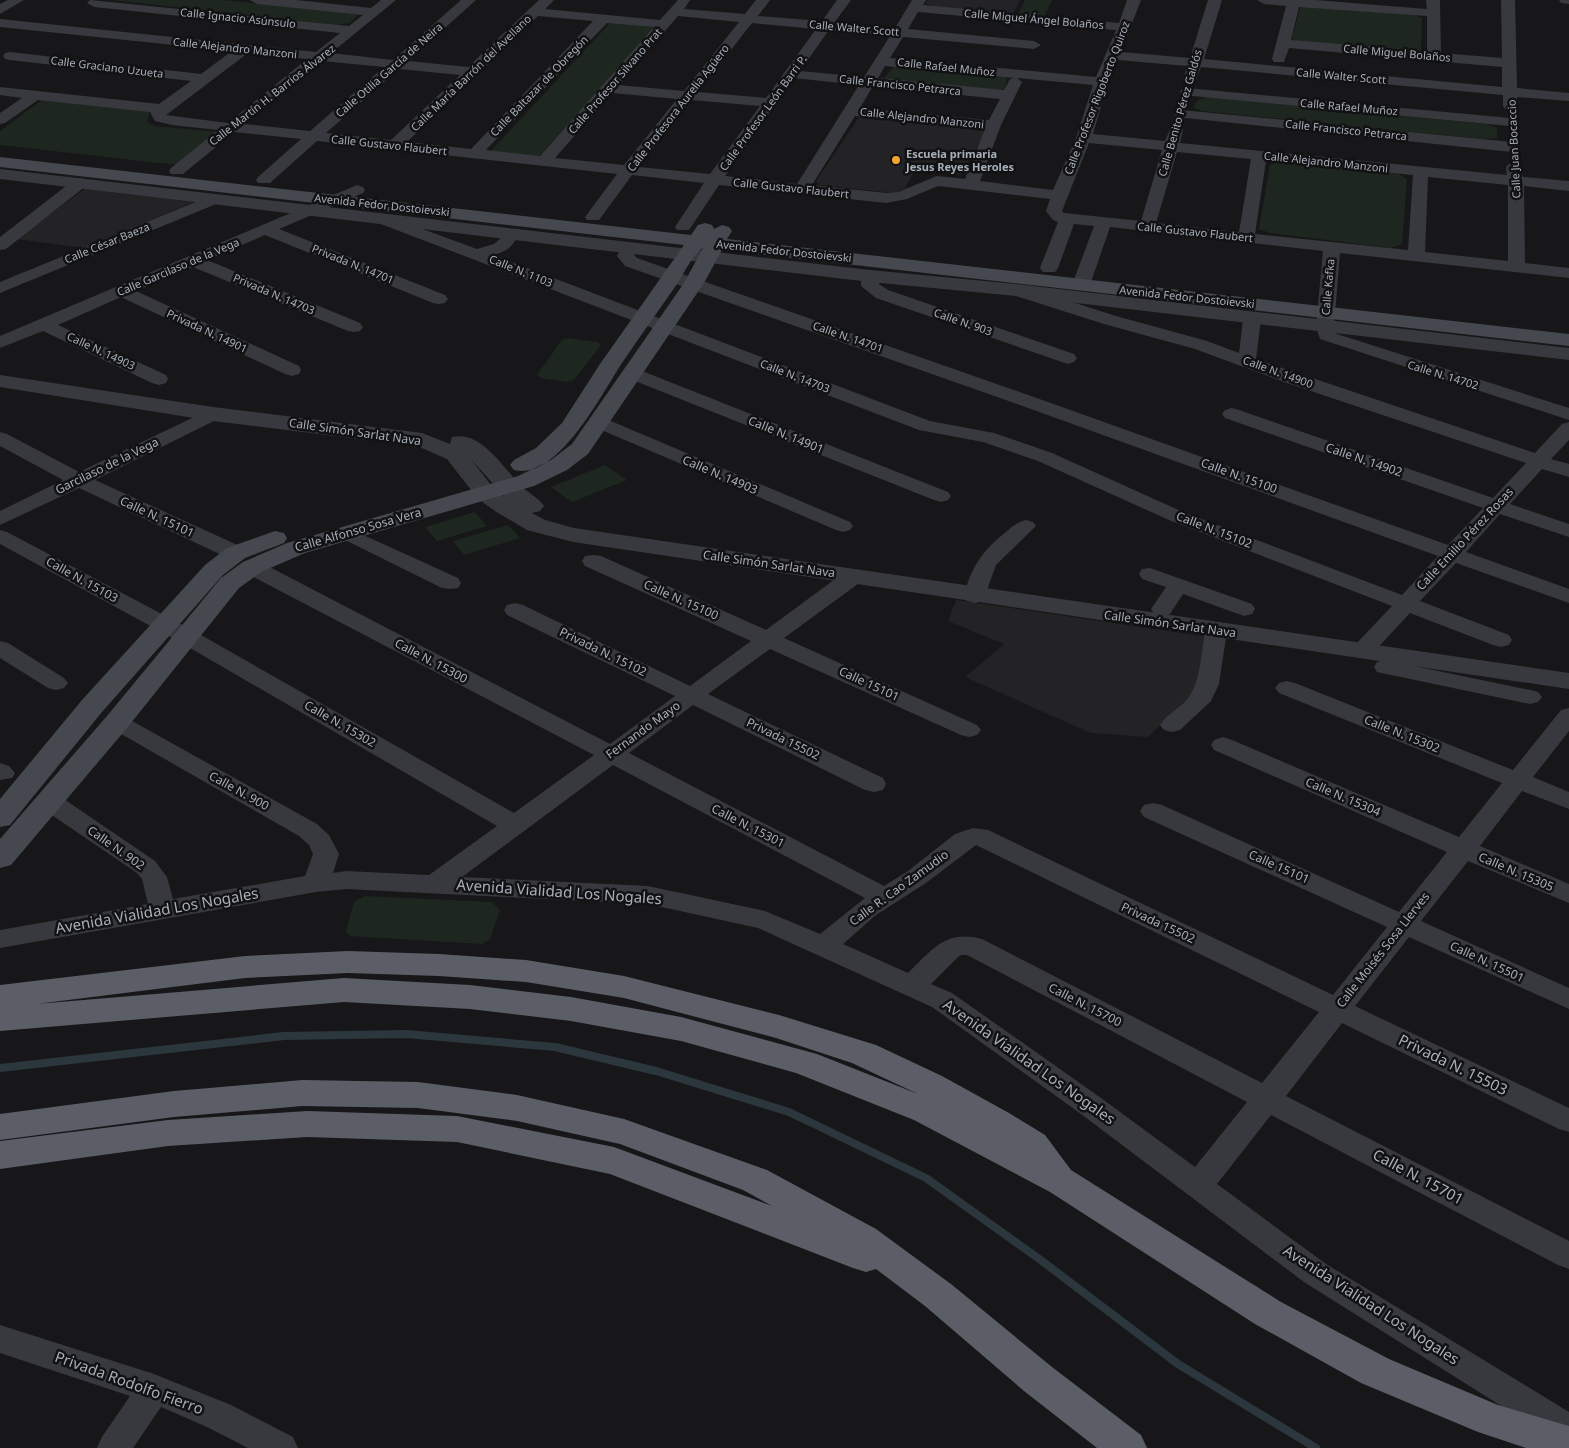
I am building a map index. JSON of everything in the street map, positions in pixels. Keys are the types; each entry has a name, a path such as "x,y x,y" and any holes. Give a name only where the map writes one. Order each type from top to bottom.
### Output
{"highway":[{"path":"0,997 245,967 348,962 439,965 526,971 624,987 779,1027 864,1054 930,1085 997,1122 1033,1145 1062,1182"},
{"path":"0,1019 344,990 470,998 571,1008 680,1029 805,1063 926,1111 1062,1182 1268,1313 1375,1371 1492,1420 1569,1444"},
{"path":"0,1128 174,1104 302,1093 418,1095 517,1108 624,1132 755,1180 863,1239 913,1276 1038,1379 1128,1448"},
{"path":"0,1155 168,1133 307,1124 457,1129 614,1161 913,1276"}],"main road":[{"name":"Avenida Fedor Dostoievski","path":"2,164 177,170 594,217 703,240 1049,268 1083,278"},
{"name":"Avenida Fedor Dostoievski","path":"2,164 703,240 1083,278 1327,313 1569,340"},
{"name":"Calle Alfonso Sosa Vera","path":"0,818 92,706 214,570 244,560 348,534 493,484 544,453 571,428 653,323 683,279 703,240"},
{"name":"Avenida Fedor Dostoievski","path":"1327,313 1569,327"},
{"name":"Calle Alfonso Sosa Vera","path":"0,858 117,722 230,584 244,560 292,532 493,484 526,481 566,460 580,449 632,373 653,323"}],"street":[{"path":"0,10 17,0"},
{"path":"257,0 375,12"},
{"name":"Calle Martín H. Barrios Álvarez","path":"177,170 389,0"},
{"name":"Calle Otilia García de Neira","path":"264,180 469,0"},
{"name":"Calle María Barrón del Avellano","path":"395,145 546,0"},
{"name":"Calle Profesor Silvano Prat","path":"544,161 685,0"},
{"name":"Calle Profesora Aurelia Agüero","path":"594,217 628,170 763,0"},
{"name":"Calle Profesor León Barri P.","path":"703,240 714,180 844,0"},
{"name":"Calle Profesor Rigoberto Quiroz","path":"1059,195 1084,138 1101,82 1134,0"},
{"name":"Calle Benito Pérez Galdós","path":"1147,227 1181,114 1194,63 1215,0"},
{"path":"1264,0 1433,6 1434,56"},
{"name":"Calle Juan Bocaccio","path":"1508,0 1510,122 1516,181 1517,267"},
{"path":"1276,70 1294,2"},
{"name":"Calle Ignacio Asúnsulo","path":"93,4 353,30"},
{"path":"802,189 917,4"},
{"name":"Calle Miguel Ángel Bolaños","path":"917,4 1049,13 1124,27"},
{"path":"535,12 664,24"},
{"name":"Calle Walter Scott","path":"675,12 1034,45"},
{"path":"971,184 994,125 1049,13"},
{"path":"5,59 70,18"},
{"name":"Calle Baltazar de Obregón","path":"474,154 604,18"},
{"name":"Calle Alejandro Manzoni","path":"0,23 471,72"},
{"name":"Calle Miguel Bolaños","path":"1284,43 1510,62"},
{"path":"0,90 162,108 244,48"},
{"name":"Calle Walter Scott","path":"1113,55 1569,97"},
{"name":"Calle Graciano Uzueta","path":"5,59 203,78"},
{"name":"Calle Rafael Muñoz","path":"881,61 1101,82"},
{"name":"Calle Francisco Petrarca","path":"792,74 1008,95"},
{"path":"608,88 770,103"},
{"name":"Calle Rafael Muñoz","path":"1187,92 1510,122"},
{"path":"0,120 37,94"},
{"name":"Calle Gustavo Flaubert","path":"162,108 157,113 160,118 172,121 886,198 908,196 937,181 1059,195"},
{"name":"Calle Alejandro Manzoni","path":"850,111 994,125"},
{"name":"Calle Francisco Petrarca","path":"1181,114 1512,147"},
{"name":"Calle Alejandro Manzoni","path":"1084,138 1569,186"},
{"path":"1246,237 1260,155"},
{"path":"2,164 80,183 629,246 703,240 870,276 1016,290 1252,319 1327,313 1569,354"},
{"path":"1416,256 1421,172"},
{"path":"0,245 80,183"},
{"name":"Calle Garcilaso de la Vega","path":"0,343 357,190"},
{"path":"1049,268 1068,218 1055,214 1059,195"},
{"name":"Calle César Baeza","path":"0,288 215,199"},
{"name":"Calle N. 1103","path":"379,218 478,254 653,323"},
{"name":"Calle Gustavo Flaubert","path":"1068,218 1517,267 1569,275"},
{"path":"1083,278 1103,222"},
{"name":"Privada N. 14701","path":"266,230 439,299"},
{"path":"478,254 506,244 509,238 506,232"},
{"name":"Calle N. 14701","path":"629,246 625,256 631,262 1024,400"},
{"name":"Calle Kafka","path":"1327,313 1332,246"},
{"name":"Privada N. 14703","path":"194,261 354,327"},
{"name":"Calle N. 903","path":"870,276 870,286 882,294 1068,358"},
{"name":"Calle N. 14900","path":"1016,290 1110,320 1169,335 1294,379 1538,460"},
{"name":"Privada N. 14901","path":"122,291 292,370"},
{"path":"1169,335 1174,310"},
{"name":"Calle N. 14702","path":"1327,313 1326,335 1344,344 1569,414"},
{"path":"1247,361 1252,319"},
{"name":"Calle N. 14703","path":"653,323 926,426"},
{"name":"Calle N. 14903","path":"42,324 159,379"},
{"name":"Calle Simón Sarlat Nava","path":"0,370 384,422 430,430 468,445 493,484 547,515 586,527 976,589 1216,631 1368,645 1569,668"},
{"name":"Calle N. 14901","path":"632,373 941,496"},
{"name":"Calle Simón Sarlat Nava","path":"0,381 213,414 422,440 455,454 493,484 536,525 573,536 854,576 1162,609 1368,645 1425,667 1569,681"},
{"name":"Calle N. 15100","path":"1024,400 1453,553"},
{"name":"Garcilaso de la Vega","path":"0,519 213,414"},
{"name":"Calle N. 14902","path":"1232,414 1497,506"},
{"name":"Calle N. 14903","path":"598,422 843,526"},
{"name":"Calle N. 15102","path":"926,426 988,437 1040,455 1176,516 1501,640"},
{"name":"Calle Emilio Pérez Rosas","path":"1368,645 1569,428"},
{"path":"0,438 78,480"},
{"path":"1538,460 1569,471"},
{"name":"Calle N. 15101","path":"78,480 244,560"},
{"path":"1497,506 1569,531"},
{"path":"976,589 985,563 993,553 1026,526"},
{"path":"348,534 450,583"},
{"name":"Calle N. 15103","path":"0,536 164,625"},
{"path":"1453,553 1569,596"},
{"name":"Calle N. 15300","path":"244,560 610,755"},
{"name":"Calle N. 15100","path":"593,561 768,638"},
{"path":"1150,574 1244,609"},
{"name":"Fernando Mayo","path":"433,885 854,576"},
{"path":"1162,609 1178,585"},
{"name":"Privada N. 15102","path":"514,610 692,695"},
{"name":"Calle N. 15302","path":"164,625 515,825"},
{"path":"1172,725 1199,701 1207,684 1216,631"},
{"name":"Calle 15101","path":"768,638 969,730"},
{"path":"0,648 56,684"},
{"path":"1385,666 1425,667 1530,697"},
{"name":"Calle N. 15302","path":"1286,688 1569,801"},
{"name":"Privada 15502","path":"692,695 874,784"},
{"name":"Calle Moisés Sosa Llerves","path":"1198,1186 1568,717"},
{"name":"Calle N. 900","path":"117,722 308,830 320,841 326,854 316,883"},
{"name":"Calle N. 15304","path":"1223,745 1463,849"},
{"name":"Calle N. 15301","path":"610,755 885,897"},
{"name":"Calle N. 902","path":"49,801 146,867 154,877 163,910"},
{"name":"Calle 15101","path":"1153,811 1404,924"},
{"name":"Privada 15502","path":"979,836 1338,1009"},
{"name":"Calle R. Cao Zamudio","path":"823,946 866,909 917,877 968,838 979,836"},
{"name":"Calle N. 15305","path":"1463,849 1569,894"},
{"name":"Avenida Vialidad Los Nogales","path":"0,938 316,883 346,880 648,895 764,920 942,1000 1091,1106 1315,1273 1569,1430"},
{"name":"Calle N. 15501","path":"1404,924 1569,999"},
{"name":"Calle N. 15700","path":"912,986 948,949 960,945 972,946 1267,1099"},
{"name":"Privada N. 15503","path":"1338,1009 1569,1121"},
{"name":"Calle N. 15701","path":"1267,1099 1569,1256"},
{"name":"Privada Rodolfo Fierro","path":"0,1339 154,1389 219,1416 281,1448"},
{"path":"114,1448 154,1389"}],"shaded area":[{"path":"112,0 222,0 358,15 349,23 337,25"},
{"path":"928,0 1020,0 1013,14 931,6 925,3"},
{"path":"1025,0 1052,0 1044,17 1018,15"},
{"path":"1305,6 1415,15 1422,18 1421,50 1407,52 1296,41 1292,39 1300,8"},
{"path":"610,23 657,27 539,156 490,152"},
{"path":"893,67 1003,75 1007,78 1005,89 995,90 886,81 885,77"},
{"path":"1207,97 1486,124 1497,128 1497,138 1483,139 1201,111 1193,107 1198,100"},
{"path":"42,100 148,111 150,113 147,122 155,126 220,132 177,165 0,145 0,131"},
{"path":"860,116 982,128 986,131 961,175 915,170 905,188 895,193 819,185 816,181"},
{"path":"1277,162 1399,174 1407,179 1402,244 1391,248 1270,233 1259,229 1270,165"},
{"path":"85,189 193,202 85,248 16,239"},
{"path":"568,338 597,342 601,345 574,380 567,382 541,378 537,375 562,340"},
{"path":"605,465 627,480 572,502 551,487"},
{"path":"475,512 487,526 437,541 425,527"},
{"path":"508,525 520,538 464,555 453,541"},
{"path":"956,600 1209,637 1199,687 1148,737 1091,733 965,677 1004,644 948,621"},
{"path":"365,896 492,902 500,910 490,939 482,944 350,936 346,931 354,902"}],"waterway":[{"path":"0,1068 284,1036 406,1034 555,1047 656,1071 789,1112 926,1178 1042,1261 1178,1364 1316,1448"}],"place":[{"name":"Escuela primaria Jesus Reyes Heroles","path":"896,160"}]}
